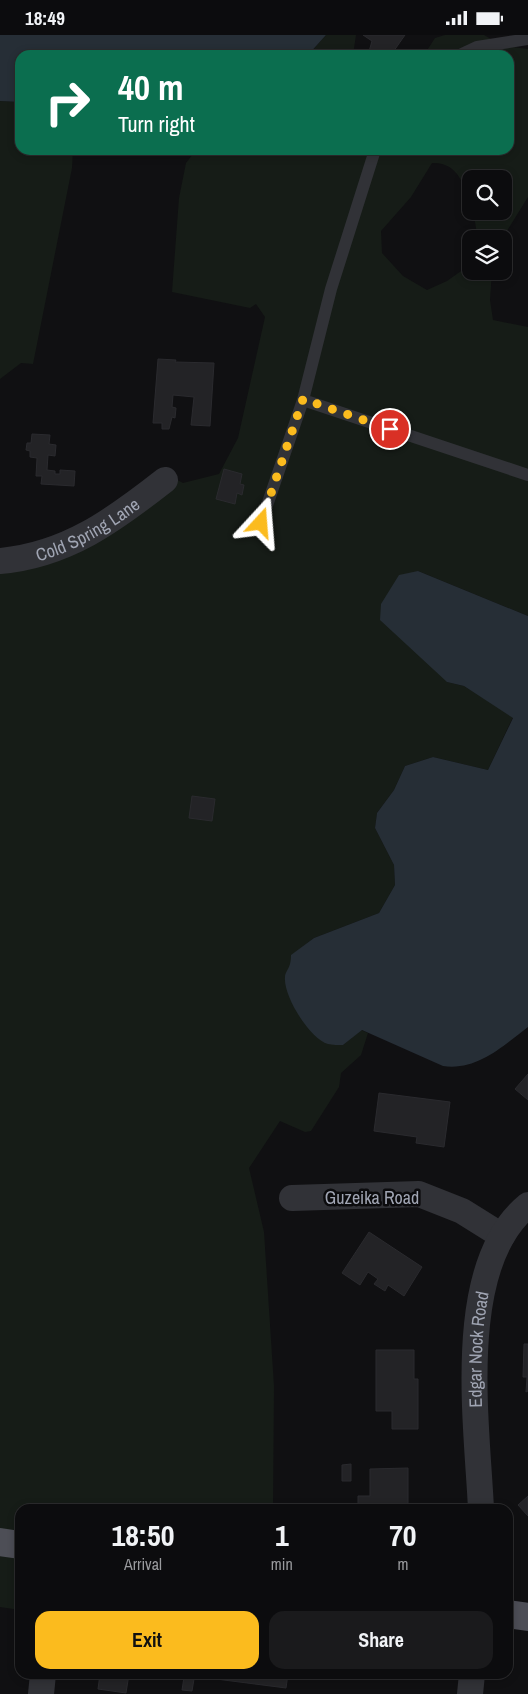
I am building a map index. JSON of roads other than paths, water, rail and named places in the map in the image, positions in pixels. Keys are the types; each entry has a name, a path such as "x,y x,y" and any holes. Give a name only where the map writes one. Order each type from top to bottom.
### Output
{"main road":[{"path":"0,1542 15,1544"},
{"path":"513,1615 528,1617"}],"street":[{"name":"Cold Spring Lane","path":"0,561 17,559 75,542 120,515 165,480"},
{"name":"Guzeika Road","path":"292,1198 419,1194 462,1211 502,1236"},
{"name":"Edgar Nock Road","path":"482,1504 476,1412 476,1321 486,1269 502,1236 520,1211 528,1205"},
{"path":"41,1694 42,1679"},
{"path":"470,1694 472,1679"}],"lane":[{"path":"471,50 477,47 528,39"},
{"path":"261,523 303,399 331,289 374,155"},
{"path":"303,399 528,475"}]}
